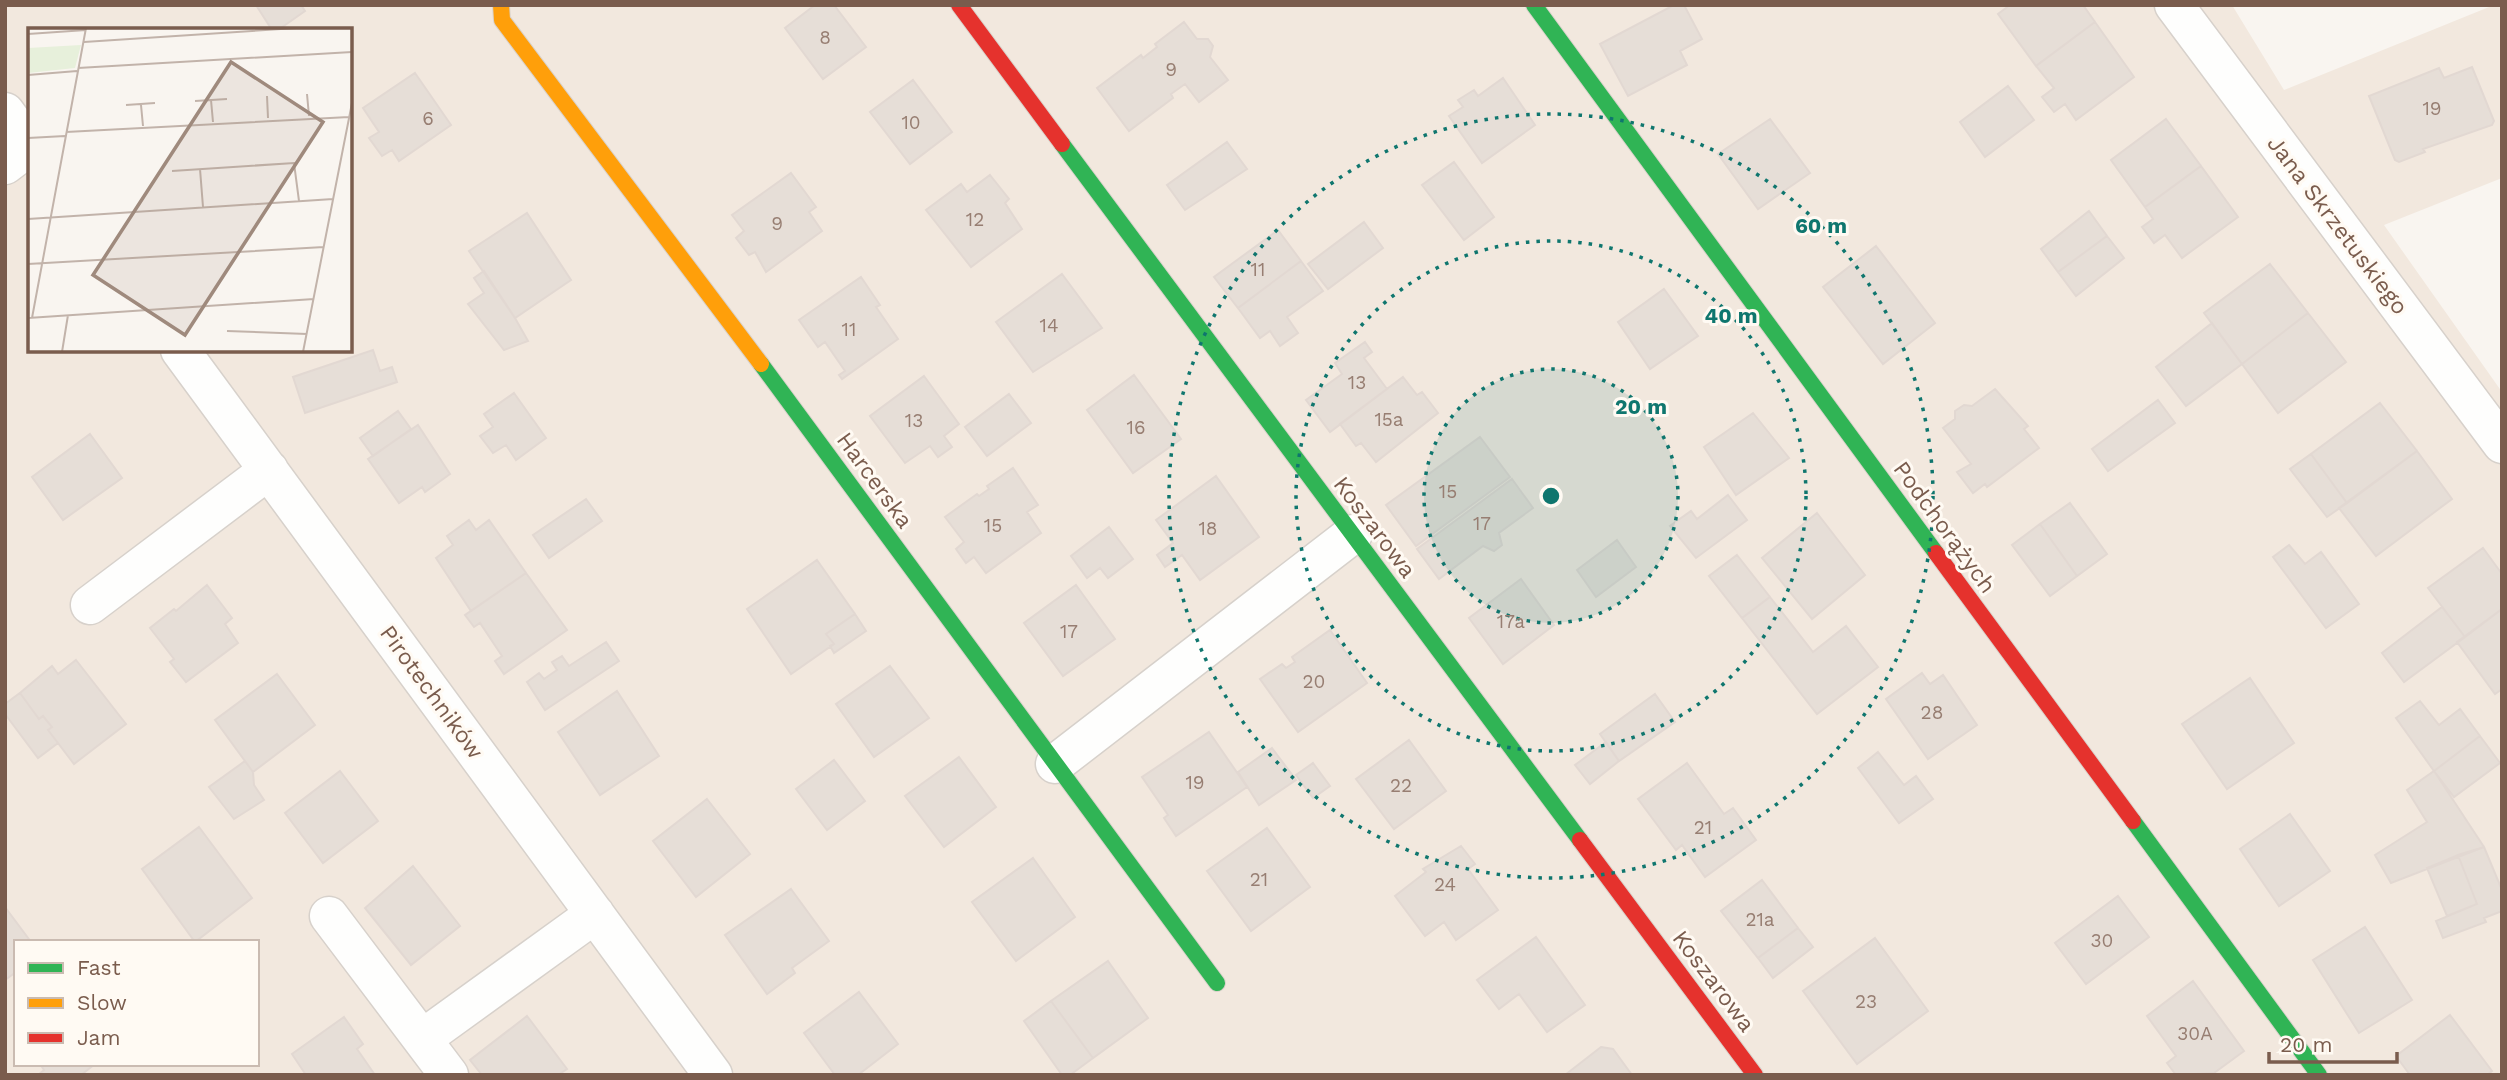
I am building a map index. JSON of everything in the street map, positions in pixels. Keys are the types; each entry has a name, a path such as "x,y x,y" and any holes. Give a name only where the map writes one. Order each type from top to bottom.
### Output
{"street":[{"name":"Harcerska","path":"501,5 502,20 509,30 700,281 1217,982"},
{"name":"Koszarowa","path":"959,5 1755,1075"},
{"name":"Podchorążych","path":"1534,5 2319,1075"},
{"name":"Jana Skrzetuskiego","path":"2174,5 2502,444"},
{"path":"5,112 28,143"},
{"path":"5,165 28,148"},
{"name":"Pirotechników","path":"181,352 713,1075"},
{"path":"90,605 269,470"},
{"path":"1055,764 1353,534"},
{"path":"422,1039 595,914"},
{"path":"329,916 449,1075"}],"shaded area":[{"path":"5,5 2232,5 2284,90 2494,5 2502,5 2502,178 2384,225 2502,392 2502,1075 5,1075"}],"building":[{"path":"256,5 301,5 305,11 281,28 271,28"},
{"path":"815,5 834,5 866,47 823,79 785,28"},
{"path":"1674,5 1684,5 1702,39 1680,51 1687,65 1628,96 1600,44"},
{"path":"2010,5 2083,5 2095,22 2036,66 1998,14"},
{"path":"1184,22 1197,39 1208,39 1213,46 1210,57 1228,80 1199,102 1185,84 1171,94 1173,98 1129,131 1097,88 1141,55 1143,58 1157,47 1155,44"},
{"path":"2095,22 2134,77 2076,120 2065,104 2054,112 2042,97 2054,88 2036,66"},
{"path":"2472,67 2494,121 2492,125 2423,149 2425,152 2399,162 2395,160 2369,96 2439,68 2444,78"},
{"path":"415,73 451,125 399,161 392,150 382,156 369,138 379,132 363,108"},
{"path":"1503,78 1535,125 1482,163 1449,116 1463,107 1458,100 1474,90 1478,96"},
{"path":"913,80 952,132 910,164 870,112"},
{"path":"2008,86 2034,120 1985,157 1960,122"},
{"path":"1770,119 1810,173 1758,209 1718,154"},
{"path":"2166,119 2201,166 2145,207 2111,160"},
{"path":"1227,142 1247,169 1185,210 1167,185"},
{"path":"1454,162 1494,217 1464,240 1422,185"},
{"path":"2201,166 2238,217 2182,258 2165,235 2154,243 2142,227 2153,219 2145,207"},
{"path":"791,173 816,207 809,212 822,231 766,272 755,252 749,255 736,238 744,231 732,215"},
{"path":"990,175 1009,199 1005,203 1022,229 971,267 926,210 961,184 967,192"},
{"path":"2089,211 2107,236 2058,272 2041,249"},
{"path":"527,213 571,280 515,318 469,251"},
{"path":"1364,222 1383,248 1328,289 1308,264"},
{"path":"1278,230 1301,261 1238,308 1214,277"},
{"path":"2107,236 2124,258 2076,296 2058,272"},
{"path":"1876,246 1935,323 1883,364 1823,287"},
{"path":"1301,261 1323,291 1287,317 1298,333 1280,346 1270,331 1260,338 1238,308"},
{"path":"2270,264 2308,313 2242,364 2204,313"},
{"path":"484,271 528,341 504,350 468,304 484,293 474,278"},
{"path":"1062,274 1102,328 1033,372 996,322"},
{"path":"861,277 880,305 876,307 898,339 842,379 839,375 845,371 825,342 818,347 799,320"},
{"path":"1664,289 1698,336 1650,369 1618,322"},
{"path":"2308,313 2346,362 2278,413 2242,364"},
{"path":"2212,323 2242,364 2186,406 2156,367"},
{"path":"1365,342 1372,352 1364,358 1387,389 1330,432 1306,400 1342,374 1335,363"},
{"path":"373,350 380,371 392,367 397,382 305,413 293,377"},
{"path":"1134,375 1181,439 1133,473 1087,410"},
{"path":"924,376 959,424 944,436 952,447 938,457 930,446 905,463 870,416"},
{"path":"1403,377 1417,395 1422,392 1438,413 1376,462 1361,443 1356,446 1340,424"},
{"path":"1995,389 2028,426 2024,429 2039,448 1987,487 1985,484 1973,493 1957,472 1971,464 1943,428 1955,419 1955,411 1964,405 1972,406"},
{"path":"514,393 546,438 516,460 506,445 493,453 480,436 493,427 484,414"},
{"path":"1009,394 1031,423 987,456 965,427"},
{"path":"2158,400 2175,423 2108,471 2092,449"},
{"path":"2380,403 2417,451 2347,503 2311,454"},
{"path":"398,411 411,429 373,456 360,438"},
{"path":"1753,413 1789,458 1736,495 1704,447"},
{"path":"418,425 450,474 425,492 422,487 399,503 368,459"},
{"path":"90,434 122,478 63,520 32,477"},
{"path":"1480,437 1510,477 1416,546 1386,505"},
{"path":"2417,451 2452,499 2376,556 2339,508"},
{"path":"2311,454 2347,503 2327,517 2290,469"},
{"path":"1013,468 1038,505 1027,512 1041,533 986,573 974,557 966,563 956,549 964,542 945,517 977,494 979,496 989,489 987,486"},
{"path":"1216,476 1259,537 1200,580 1182,555 1165,567 1157,555 1173,543 1156,520"},
{"path":"1512,479 1533,508 1499,533 1502,545 1494,551 1483,546 1439,579 1417,549"},
{"path":"1728,495 1747,520 1696,558 1670,526 1691,511 1697,519"},
{"path":"586,499 602,521 549,558 533,535"},
{"path":"2070,503 2107,554 2077,576 2040,524"},
{"path":"1817,513 1865,575 1812,619 1762,558"},
{"path":"469,520 476,530 489,520 526,573 471,611 436,558 453,545 447,536"},
{"path":"2040,524 2077,576 2050,596 2012,545"},
{"path":"1109,527 1133,559 1108,578 1100,568 1087,578 1071,556"},
{"path":"1617,540 1636,567 1596,597 1577,570"},
{"path":"2289,545 2305,564 2321,552 2359,604 2326,628 2273,557"},
{"path":"2483,548 2502,574 2502,609 2465,637 2428,588"},
{"path":"1737,555 1770,597 1742,618 1709,576"},
{"path":"817,560 855,614 826,634 834,644 791,674 747,609"},
{"path":"526,573 567,630 504,674 495,661 502,656 480,623 474,627 465,615"},
{"path":"1521,579 1554,625 1503,664 1469,618"},
{"path":"207,585 232,618 225,624 238,643 186,682 170,662 174,659 150,628"},
{"path":"1076,585 1115,639 1063,676 1024,623"},
{"path":"1770,597 1813,652 1846,626 1878,667 1817,714 1742,618"},
{"path":"2442,607 2465,637 2404,682 2382,653"},
{"path":"2502,609 2502,689 2495,694 2457,642"},
{"path":"855,614 866,631 834,653 830,646 834,644 826,634"},
{"path":"1330,630 1367,683 1298,732 1260,679 1282,664 1286,668 1295,662 1292,657"},
{"path":"606,642 619,661 545,710 527,682 539,673 544,679 557,670 552,662 562,656 569,666"},
{"path":"76,660 126,724 74,764 48,730 52,727 43,716 39,719 20,693 52,666 58,674"},
{"path":"890,666 929,718 874,757 836,704"},
{"path":"1922,673 1930,684 1943,675 1977,725 1928,759 1886,699"},
{"path":"277,674 315,725 253,772 215,720"},
{"path":"2250,678 2294,743 2227,789 2182,724"},
{"path":"617,691 659,756 600,795 558,732"},
{"path":"20,693 39,719 43,716 52,727 48,730 58,743 38,758 5,714 5,704"},
{"path":"1655,694 1675,722 1619,761 1600,734"},
{"path":"2420,701 2439,725 2460,709 2480,736 2434,771 2396,718"},
{"path":"1209,732 1247,787 1176,836 1164,818 1168,815 1142,777"},
{"path":"2480,736 2500,763 2454,797 2434,771"},
{"path":"1409,740 1446,791 1394,829 1356,779"},
{"path":"1606,742 1619,761 1590,784 1575,765"},
{"path":"1272,748 1296,780 1259,805 1238,772"},
{"path":"1878,752 1904,785 1916,776 1933,799 1899,823 1858,768"},
{"path":"959,757 996,807 944,847 905,796"},
{"path":"834,760 865,801 827,830 796,789"},
{"path":"245,761 253,772 254,785 264,800 234,819 209,787"},
{"path":"1313,763 1330,786 1313,798 1296,775"},
{"path":"1687,763 1724,814 1733,808 1756,840 1705,877 1682,845 1676,850 1638,799"},
{"path":"340,771 378,821 323,863 285,813"},
{"path":"2434,771 2484,847 2391,883 2375,855 2427,822 2407,790"},
{"path":"707,799 750,854 696,897 653,841"},
{"path":"2290,814 2330,871 2279,906 2240,849"},
{"path":"199,827 252,898 198,940 194,940 142,869"},
{"path":"1267,828 1310,887 1251,931 1207,871"},
{"path":"1461,846 1475,864 1468,869 1498,910 1456,940 1444,922 1425,936 1395,896 1426,872 1423,869"},
{"path":"2484,847 2502,890 2502,911 2484,918 2486,922 2443,938 2436,921 2477,904 2458,855"},
{"path":"2458,855 2477,904 2447,916 2427,868"},
{"path":"1033,858 1075,917 1016,961 972,902"},
{"path":"413,866 460,926 411,965 365,908"},
{"path":"1762,880 1798,928 1758,958 1721,911"},
{"path":"791,889 829,941 792,968 795,973 767,994 725,935"},
{"path":"2118,896 2149,937 2086,984 2055,943"},
{"path":"5,907 30,940 14,940 14,973 5,980"},
{"path":"2365,927 2412,1000 2359,1033 2313,960"},
{"path":"1798,928 1813,947 1773,978 1758,958"},
{"path":"1536,937 1585,1005 1547,1032 1519,994 1499,1009 1477,980"},
{"path":"1875,938 1928,1011 1857,1064 1803,991"},
{"path":"1108,961 1148,1018 1093,1058 1051,1001"},
{"path":"2193,981 2244,1051 2214,1073 2176,1075 2167,1063 2176,1056 2147,1016"},
{"path":"859,992 898,1044 858,1075 835,1075 804,1033"},
{"path":"1051,1001 1093,1058 1070,1075 1062,1075 1024,1021"},
{"path":"2450,1015 2492,1071 2487,1075 2410,1075 2396,1056"},
{"path":"527,1016 567,1069 558,1075 482,1075 470,1060"},
{"path":"344,1017 363,1044 357,1049 375,1075 306,1075 292,1054"},
{"path":"1601,1047 1613,1049 1632,1075 1565,1075"},
{"path":"41,1066 92,1066 81,1075 38,1075 44,1070"}],"traffic: fast":[{"path":"1534,5 1936,553"},
{"path":"1062,144 1580,840"},
{"path":"761,364 1217,983"},
{"path":"2133,821 2319,1075"}],"traffic: slow":[{"path":"501,5 502,20 761,364"}],"traffic: jam":[{"path":"959,5 1062,144"},
{"path":"1936,553 2133,821"},
{"path":"1580,840 1755,1075"}]}
